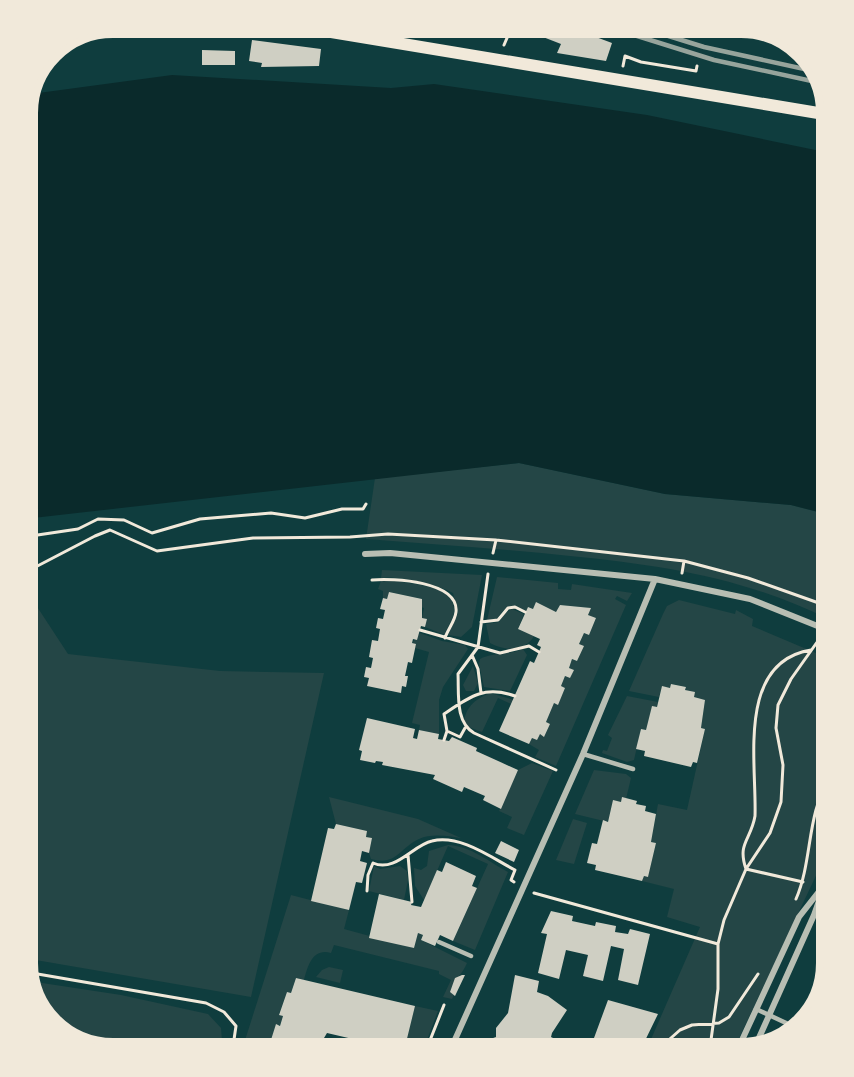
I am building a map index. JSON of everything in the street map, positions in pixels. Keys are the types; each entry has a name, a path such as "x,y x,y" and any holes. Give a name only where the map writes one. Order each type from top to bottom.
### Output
{"main road":[{"path":"352,35 820,113"}],"street":[{"path":"365,554 401,554 656,579 750,599 820,627"},
{"path":"454,1042 583,754 656,579"},
{"path":"741,1042 799,917 820,890"},
{"path":"758,1041 814,915 820,893"}],"lane":[{"path":"583,754 633,769"},
{"path":"439,942 471,956"},
{"path":"756,1009 790,1025"}],"path":[{"path":"502,59 504,43 508,35"},
{"path":"623,63 627,50"},
{"path":"625,56 641,62 696,71 697,66"},
{"path":"35,535 78,529 98,519 124,520 152,533 200,519 271,513 305,518 342,509 363,509 366,504"},
{"path":"34,568 110,530 157,551 253,538 367,535 496,540 684,561 748,578 820,605"},
{"path":"372,580 398,579 439,587 448,592 455,601 456,610 445,638"},
{"path":"447,731 460,737 465,728 460,704 458,674 478,647 486,587"},
{"path":"481,622 498,620 508,608 515,607 525,612"},
{"path":"420,630 500,653 528,646 539,652"},
{"path":"711,1042 718,989 718,944 724,920 746,870 770,833 781,802 783,765 776,728 778,705 791,679 820,640"},
{"path":"746,870 742,848 753,828 755,816 752,738 757,709 769,678 779,666 789,657 812,650"},
{"path":"472,655 478,669 481,693"},
{"path":"444,740 447,731 444,714 481,693 501,691 514,696"},
{"path":"465,728 556,770"},
{"path":"794,904 803,882 816,805 820,797"},
{"path":"367,891 366,874 373,863 379,866 393,863 432,841 460,842 515,870 511,880 515,882"},
{"path":"408,855 412,902"},
{"path":"746,870 803,882 820,889"},
{"path":"530,890 539,895 718,944"},
{"path":"666,1042 680,1030 692,1025 713,1024 734,1013 759,972"},
{"path":"35,974 206,1003 224,1012 236,1026 234,1042"},
{"path":"429,1042 444,1005"}],"shaded area":[{"path":"172,75 391,88 434,84 647,115 820,151 820,512 791,505 665,494 519,463 35,518 35,108 37,93"},
{"path":"519,463 665,494 791,505 820,512 820,615 735,584 670,569 544,553 366,539 375,478"},
{"path":"382,570 482,575 472,627 461,637 448,635 458,613 453,593 418,581 381,578"},
{"path":"497,577 558,583 558,589 571,590 572,584 632,593 627,601 617,596 615,599 626,605 556,766 535,757 539,750 529,744 532,738 540,734 544,736 550,724 546,722 554,703 558,704 565,688 561,686 565,676 570,678 573,670 569,668 572,659 577,661 583,647 579,644 584,633 589,635 596,618 588,615 590,608 560,605 556,612 536,603 533,609 528,607 526,611 517,607 509,607 497,619 487,620"},
{"path":"392,580 431,587 448,596 453,603 454,612 445,635 425,627 427,619 422,618 424,608 421,607 422,599 389,592 387,599 383,598 383,591 378,589 381,581"},
{"path":"679,600 735,614 736,610 753,619 752,626 820,655 820,867 737,1042 650,1042 700,927 667,917 674,889 642,881 644,876 648,877 656,843 651,842 658,804 687,810 705,729 701,728 705,700 694,697 685,690 686,687 672,684 670,688 662,687 659,697 629,691 667,606"},
{"path":"34,603 68,654 220,671 324,673 251,997 34,960"},
{"path":"512,609 524,614 518,629 534,636 525,645 508,649 490,643 486,624 499,622 505,613"},
{"path":"420,633 442,641 465,645 468,649 443,687 439,700 439,734 419,730 420,725 412,723 429,652 415,648 416,645 412,643"},
{"path":"523,649 527,655 510,691 484,687 480,659"},
{"path":"473,666 478,683 474,691 466,691 463,685"},
{"path":"490,693 514,700 511,704 498,698 482,732 468,727 464,722 469,707"},
{"path":"627,696 658,702 657,707 652,707 646,730 641,729 634,760 627,762 602,753 603,750 607,751 612,738 608,735"},
{"path":"532,763 553,771 524,835 507,828 512,817 499,811 518,770"},
{"path":"594,770 626,774 631,778 626,799 621,802 613,801 608,822 575,814"},
{"path":"329,797 418,819 461,838 424,837 392,858 380,861 371,859 369,853 372,838 366,837 367,831 336,824"},
{"path":"573,819 587,823 574,864 556,860"},
{"path":"448,845 472,851 508,872 475,950 453,941 488,864 448,846 424,900 415,886 414,868 421,870 427,866 429,851"},
{"path":"374,866 380,869 400,866 407,871 408,880 404,900 369,891"},
{"path":"291,895 349,910 344,929 414,948 418,933 423,935 421,940 467,963 450,992 454,995 452,999 443,997 451,980 439,974 439,971 334,945 331,953 320,953 312,959 304,980 296,978 291,993 287,992 279,1014 283,1016 280,1025 276,1025 270,1042 244,1042"},
{"path":"329,967 343,970 340,983 316,977 322,970"},
{"path":"37,982 121,995 208,1014 221,1028 222,1042 103,1042 93,1040 69,1029 54,1016 40,994"},
{"path":"415,1006 438,1011 426,1042 406,1042"}],"building":[{"path":"538,35 591,35 612,43 606,61 557,53 561,44"},
{"path":"252,40 321,49 319,66 261,67 262,63 249,61"},
{"path":"202,50 235,51 235,65 202,65"},
{"path":"389,592 422,599 422,618 427,619 425,627 421,626 417,640 413,639 412,643 416,644 412,663 408,662 405,676 408,676 406,687 402,686 401,693 367,686 369,678 364,677 366,667 371,668 373,658 369,657 372,640 378,641 380,629 376,628 378,618 383,619 385,610 380,609 383,598 387,599"},
{"path":"536,602 556,612 560,605 591,608 588,615 596,618 589,635 584,633 579,644 584,646 577,661 572,659 569,668 574,670 570,678 565,676 561,686 565,688 558,705 554,703 546,722 550,724 544,737 540,734 537,740 532,738 529,744 499,731 530,661 534,663 541,647 537,645 540,639 518,629 528,607 533,609"},
{"path":"671,684 686,687 685,690 695,692 694,697 705,700 701,728 705,729 697,763 693,762 691,767 644,756 645,751 636,749 641,729 646,730 652,706 657,707 662,686 670,688"},
{"path":"367,718 415,729 413,738 417,739 419,730 439,734 438,739 449,741 452,737 518,770 501,809 483,800 485,796 464,787 462,792 433,779 435,775 382,765 383,762 360,760 362,751 359,750"},
{"path":"622,797 637,801 636,804 646,806 645,811 656,814 651,842 656,843 648,877 644,876 642,881 595,870 596,865 587,863 592,843 597,844 603,820 608,822 613,800 621,802"},
{"path":"336,824 367,831 366,837 372,838 369,853 362,851 360,861 367,863 362,883 356,882 349,910 311,901 328,828 334,829"},
{"path":"501,841 519,850 514,862 495,853"},
{"path":"446,862 476,876 472,886 477,888 453,941 440,935 435,946 421,940 423,935 418,933 414,948 369,938 379,894 412,902 411,905 421,907 437,870 442,872"},
{"path":"551,911 573,916 572,921 595,926 596,922 616,926 615,932 628,934 630,929 650,934 638,985 618,980 624,949 611,946 603,981 583,976 588,955 566,950 559,979 538,973 547,934 541,933"},
{"path":"465,975 455,996 450,992 455,978"},
{"path":"515,975 539,981 537,992 548,996 567,1010 552,1033 551,1037 555,1039 555,1042 482,1042 496,1037 496,1028 508,1013"},
{"path":"296,978 415,1006 406,1042 366,1042 327,1033 322,1042 270,1042 276,1024 280,1026 283,1016 279,1015 287,992 291,993"},
{"path":"608,1000 658,1014 644,1042 595,1042 594,1038"}],"railway":[{"path":"634,35 714,60 812,81"},
{"path":"665,35 704,47 806,69"}]}
